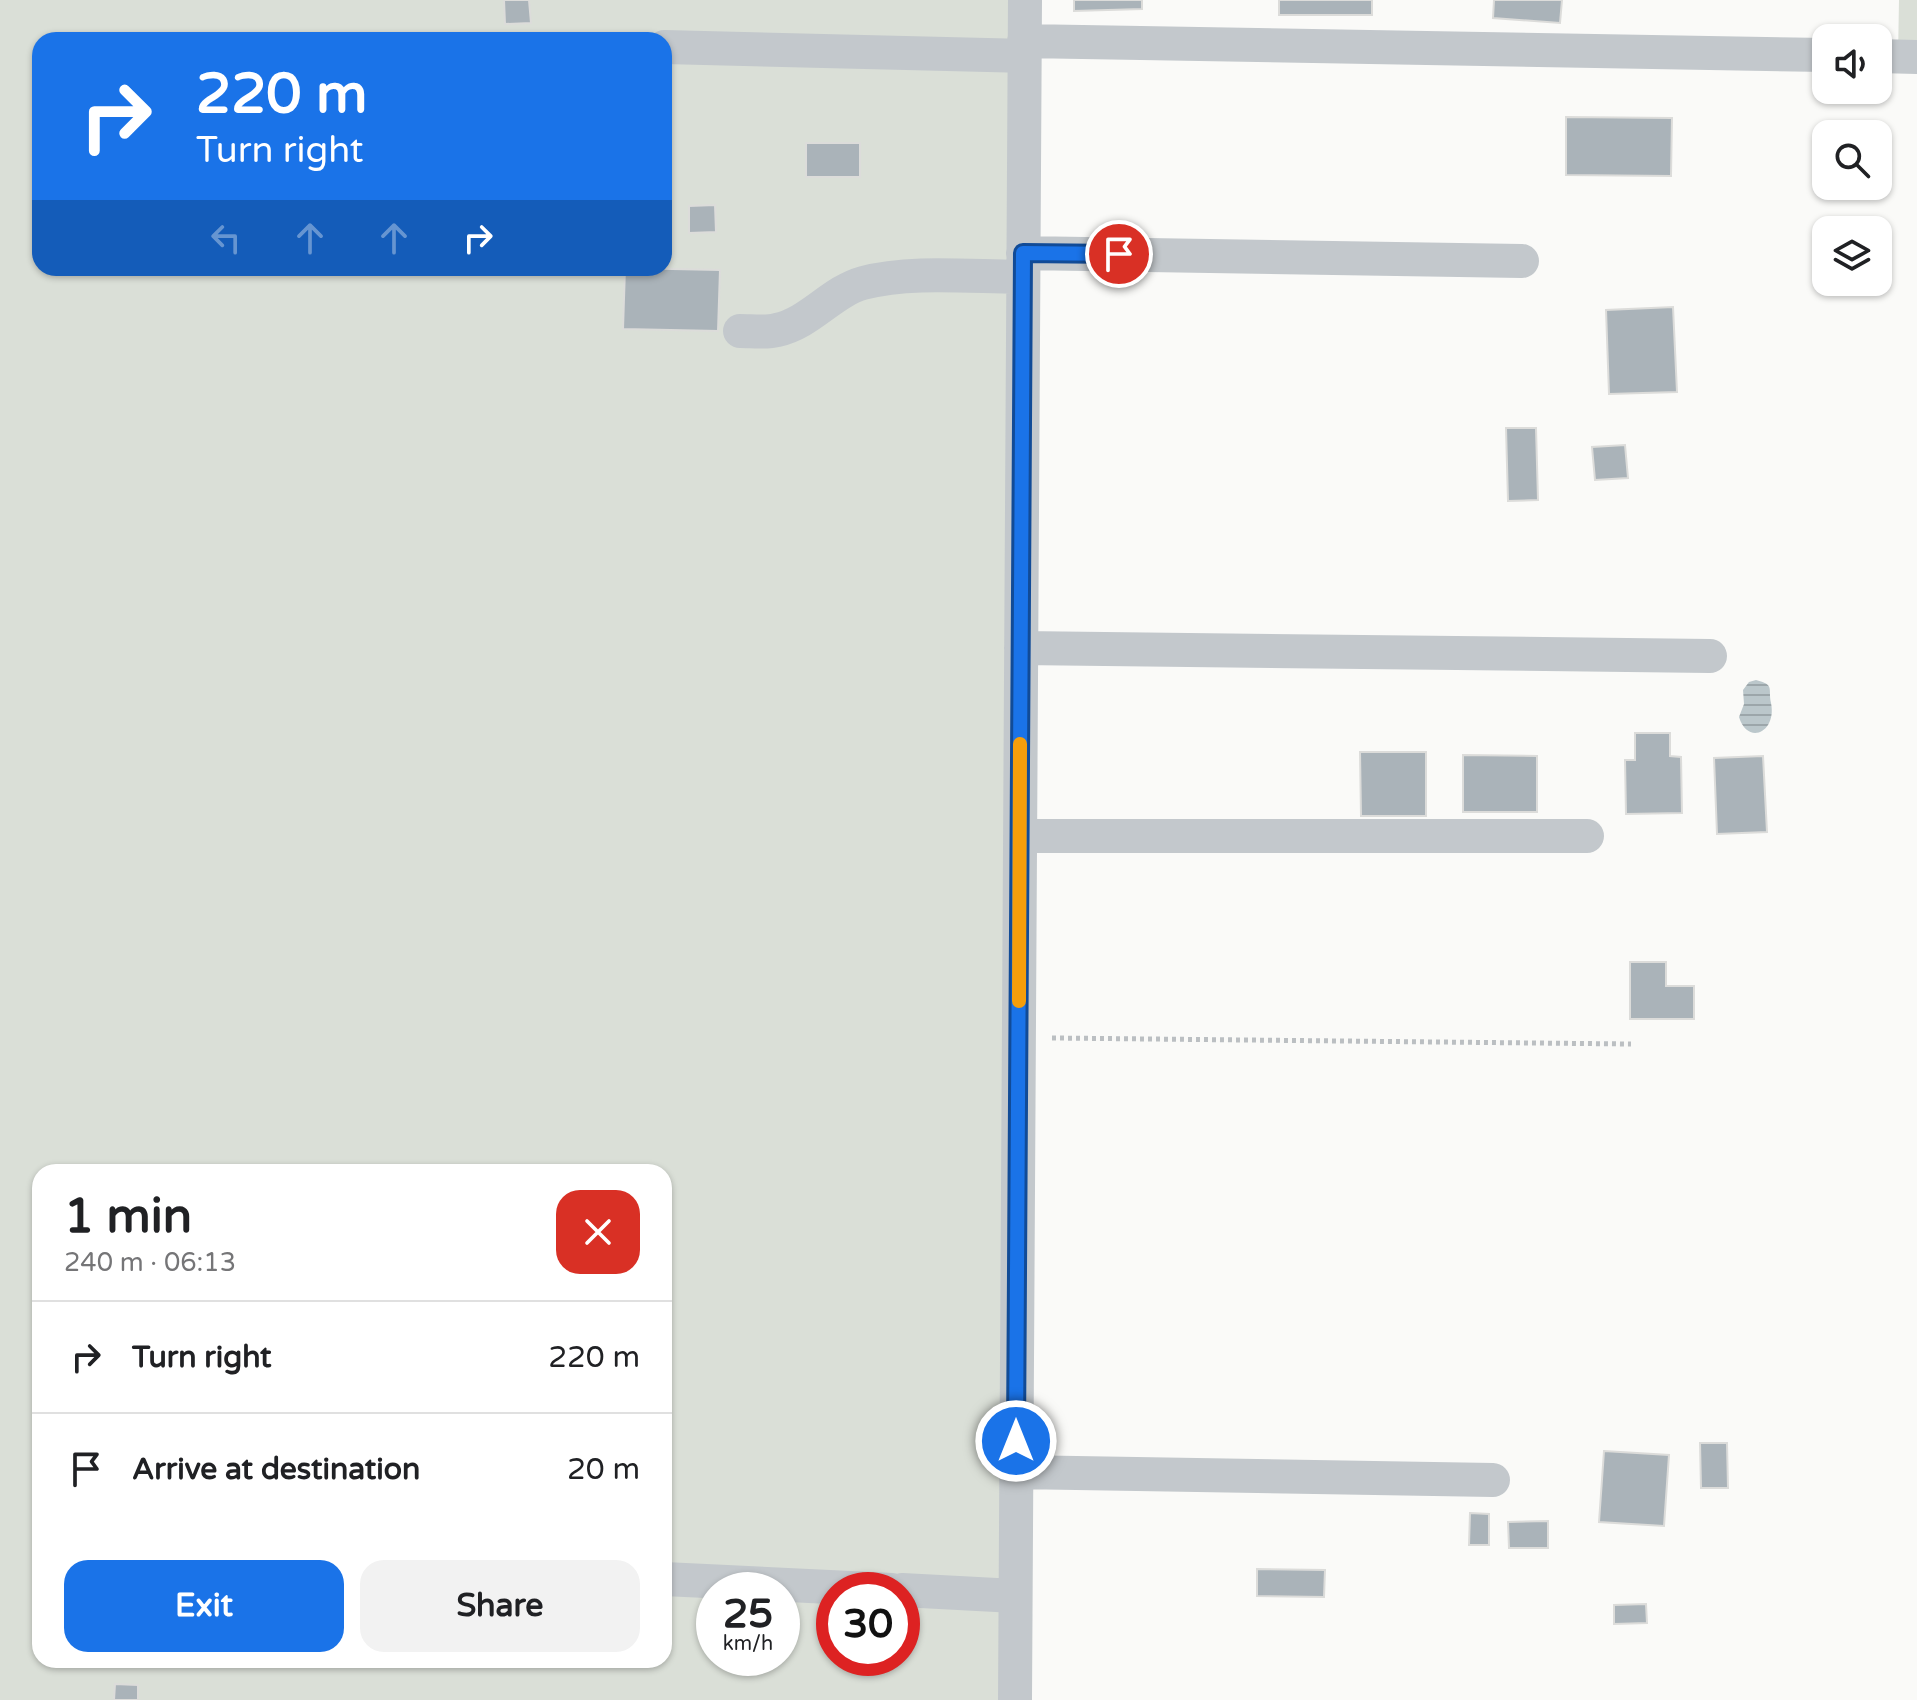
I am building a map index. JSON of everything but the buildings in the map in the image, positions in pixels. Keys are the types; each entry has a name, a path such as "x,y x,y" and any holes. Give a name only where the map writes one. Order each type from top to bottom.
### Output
{"street":[{"path":"1015,1700 1025,0"},
{"path":"672,47 1812,55"},
{"path":"1892,56 1917,57"},
{"path":"740,331 774,331 788,327 859,284 886,278 1023,265 1522,261"},
{"path":"1021,648 1710,656"},
{"path":"1020,836 1587,836"},
{"path":"1016,1472 1493,1480"},
{"path":"672,1579 816,1586"},
{"path":"920,1591 1015,1596"}],"path":[{"path":"1019,1038 1631,1044"}],"shaded area":[{"path":"0,0 1025,0 1015,1700 0,1700"},
{"path":"1899,0 1917,0 1917,57 1898,56"},
{"path":"1756,680 1770,688 1772,713 1766,728 1755,733 1743,726 1739,717 1744,704 1743,690 1749,682"}],"slow traffic":[{"path":"1019,1001 1020,744"}],"route":[{"path":"1016,1441 1023,253 1119,254"}]}
